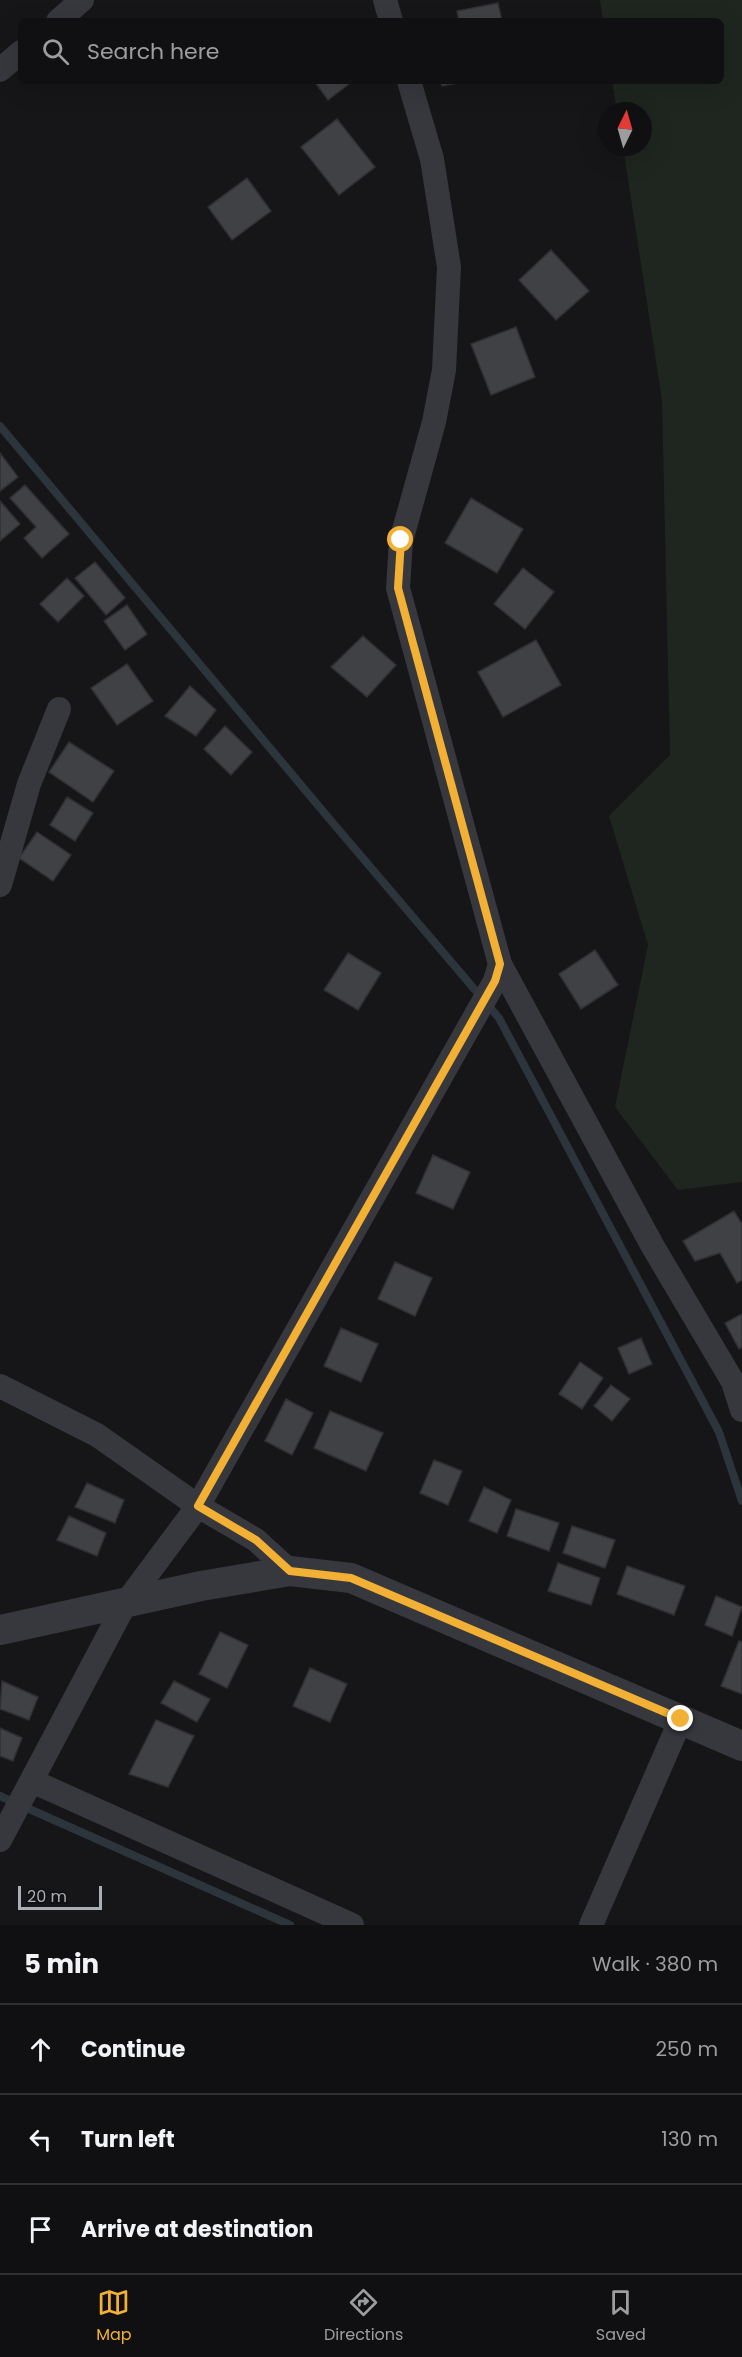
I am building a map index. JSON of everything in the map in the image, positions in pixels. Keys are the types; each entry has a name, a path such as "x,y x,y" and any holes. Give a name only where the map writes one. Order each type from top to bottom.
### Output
{"street":[{"path":"61,18 82,0"},
{"path":"385,0 390,18"},
{"path":"0,70 18,55"},
{"path":"410,84 432,159 449,267 444,370 434,422 401,540 398,588 497,972 652,1245 734,1382 742,1410"},
{"path":"0,885 29,784 59,709"},
{"path":"0,1840 6,1815 32,1781 125,1604 198,1506 497,972"},
{"path":"0,1386 97,1435 198,1506 256,1540 290,1571"},
{"path":"0,1630 201,1586 290,1571 351,1578 742,1746"},
{"path":"591,1925 681,1719"},
{"path":"32,1781 352,1925"}],"shaded area":[{"path":"600,0 742,0 742,1182 678,1190 615,1107 648,945 609,816 670,755 662,400 624,156 652,156 652,102 616,102 612,84 724,84 724,18 603,18"}],"building":[{"path":"498,3 501,18 458,18 457,11"},
{"path":"316,84 349,84 328,100"},
{"path":"337,119 375,167 339,195 301,147"},
{"path":"247,178 271,211 232,240 208,207"},
{"path":"551,250 589,291 556,320 519,280"},
{"path":"516,327 535,377 491,395 471,344"},
{"path":"0,453 18,477 0,491"},
{"path":"25,485 69,534 42,558 24,538 36,527 10,498"},
{"path":"471,498 523,529 497,573 445,543"},
{"path":"0,501 20,524 0,541"},
{"path":"95,562 125,598 106,615 75,578"},
{"path":"523,568 554,592 525,629 494,604"},
{"path":"67,578 84,596 58,622 40,604"},
{"path":"127,605 147,634 125,650 104,621"},
{"path":"363,636 396,665 367,697 331,667"},
{"path":"536,640 561,685 503,717 478,672"},
{"path":"127,664 153,701 117,725 91,688"},
{"path":"190,686 216,710 196,736 165,716"},
{"path":"225,726 252,752 231,775 204,749"},
{"path":"69,742 114,771 93,802 49,772"},
{"path":"67,797 93,813 75,841 50,825"},
{"path":"37,832 71,855 53,881 19,858"},
{"path":"595,950 618,985 581,1009 559,974"},
{"path":"348,953 381,973 358,1010 324,990"},
{"path":"433,1155 470,1172 453,1209 416,1193"},
{"path":"734,1211 742,1224 742,1280 737,1283 720,1253 695,1261 683,1241"},
{"path":"395,1262 432,1278 415,1316 378,1299"},
{"path":"742,1314 742,1347 739,1349 725,1323"},
{"path":"341,1328 378,1344 361,1382 324,1366"},
{"path":"641,1338 652,1364 629,1374 618,1348"},
{"path":"580,1362 603,1378 582,1409 559,1394"},
{"path":"611,1385 630,1399 612,1421 594,1406"},
{"path":"286,1399 313,1413 292,1455 265,1441"},
{"path":"330,1411 383,1433 366,1471 314,1448"},
{"path":"434,1460 462,1471 448,1505 420,1493"},
{"path":"87,1483 124,1500 115,1523 75,1507"},
{"path":"484,1487 511,1500 497,1533 469,1521"},
{"path":"516,1509 559,1523 549,1551 507,1536"},
{"path":"69,1516 106,1533 97,1556 57,1540"},
{"path":"572,1526 615,1540 605,1568 563,1553"},
{"path":"558,1563 600,1578 591,1605 548,1591"},
{"path":"627,1566 685,1586 674,1615 617,1594"},
{"path":"716,1596 742,1607 732,1636 705,1625"},
{"path":"220,1632 248,1645 227,1688 199,1674"},
{"path":"739,1641 742,1642 742,1694 721,1686"},
{"path":"310,1668 347,1684 330,1722 293,1706"},
{"path":"2,1681 38,1697 29,1720 0,1709"},
{"path":"174,1681 210,1699 197,1722 161,1703"},
{"path":"156,1720 194,1736 168,1787 129,1774"},
{"path":"0,1728 22,1738 13,1761 0,1756"}],"waterway":[{"path":"0,426 499,1018 719,1432 742,1501"},
{"path":"0,1796 290,1925"}],"route":[{"path":"401,540 398,588 500,964 495,981 198,1506 256,1540 290,1571 351,1578 681,1719"}]}
